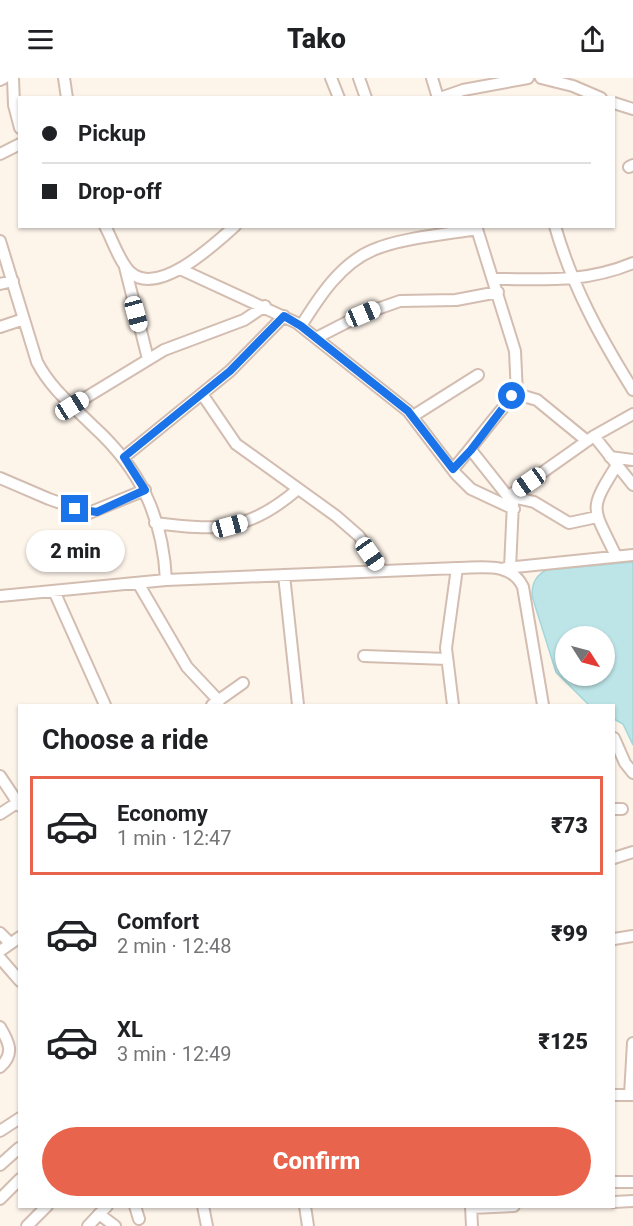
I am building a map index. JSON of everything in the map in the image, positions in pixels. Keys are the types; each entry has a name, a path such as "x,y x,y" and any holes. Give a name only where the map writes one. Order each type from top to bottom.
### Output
{"street":[{"path":"13,78 14,105 18,120"},
{"path":"64,78 67,96"},
{"path":"332,78 338,96"},
{"path":"359,78 365,96"},
{"path":"432,78 438,96"},
{"path":"445,96 463,90 528,78"},
{"path":"548,78 573,82 598,96"},
{"path":"615,103 633,109"},
{"path":"0,154 18,145"},
{"path":"106,228 125,264 148,359"},
{"path":"125,264 139,277 171,274 196,260 234,228"},
{"path":"301,326 335,278 356,260 374,249 477,228 515,351 517,394"},
{"path":"556,228 573,280 600,337 633,390"},
{"path":"0,241 43,375 124,457 145,490 165,560 166,580"},
{"path":"494,279 573,280 614,271 633,263"},
{"path":"180,269 218,288 265,306 301,326 413,416 471,489 514,510"},
{"path":"0,284 13,281"},
{"path":"316,338 363,314 400,301 456,300 498,292"},
{"path":"72,406 148,359 188,339 244,320 265,306"},
{"path":"124,457 230,371 284,316"},
{"path":"0,327 24,319"},
{"path":"413,416 478,375"},
{"path":"202,394 236,444 359,536 382,571"},
{"path":"517,394 537,400 590,438 614,461 633,485"},
{"path":"453,469 471,450 506,402 517,394"},
{"path":"509,496 590,438 633,414"},
{"path":"471,450 509,496 514,510 508,568"},
{"path":"614,461 633,460"},
{"path":"614,461 595,501 597,517 616,556"},
{"path":"0,478 89,513 145,490"},
{"path":"155,523 200,528 230,526 253,520 274,509 298,489"},
{"path":"509,496 534,502 568,523 597,517"},
{"path":"0,596 166,580 508,568 633,555"},
{"path":"453,704 447,659 457,568"},
{"path":"508,568 523,587 543,704"},
{"path":"284,575 298,704"},
{"path":"138,583 187,667 215,703 243,683"},
{"path":"54,591 105,704"},
{"path":"364,656 447,659"},
{"path":"615,740 633,773"},
{"path":"0,776 18,802"},
{"path":"0,814 18,804"},
{"path":"615,858 633,852"},
{"path":"0,933 15,940 0,951"},
{"path":"615,939 633,936"},
{"path":"0,958 18,979"},
{"path":"0,1027 10,1046 2,1063"},
{"path":"615,1095 631,1095 633,1043"},
{"path":"0,1131 18,1119"},
{"path":"0,1165 18,1149"},
{"path":"0,1199 18,1181"},
{"path":"615,1182 633,1182"},
{"path":"615,1202 633,1201"},
{"path":"27,1226 45,1208"},
{"path":"136,1208 139,1219"},
{"path":"203,1208 207,1226"},
{"path":"305,1208 308,1226"},
{"path":"471,1208 472,1226"},
{"path":"88,1226 103,1210 115,1226"}],"water":[{"path":"633,562 633,745 623,724 615,720 615,704 588,704 570,686 615,686 615,626 555,626 555,669 532,596 535,581 546,570"}],"route":[{"path":"75,509 89,513 97,512 145,490 124,457 230,371 284,316 301,326 408,411 453,469 486,432 512,396"}]}
